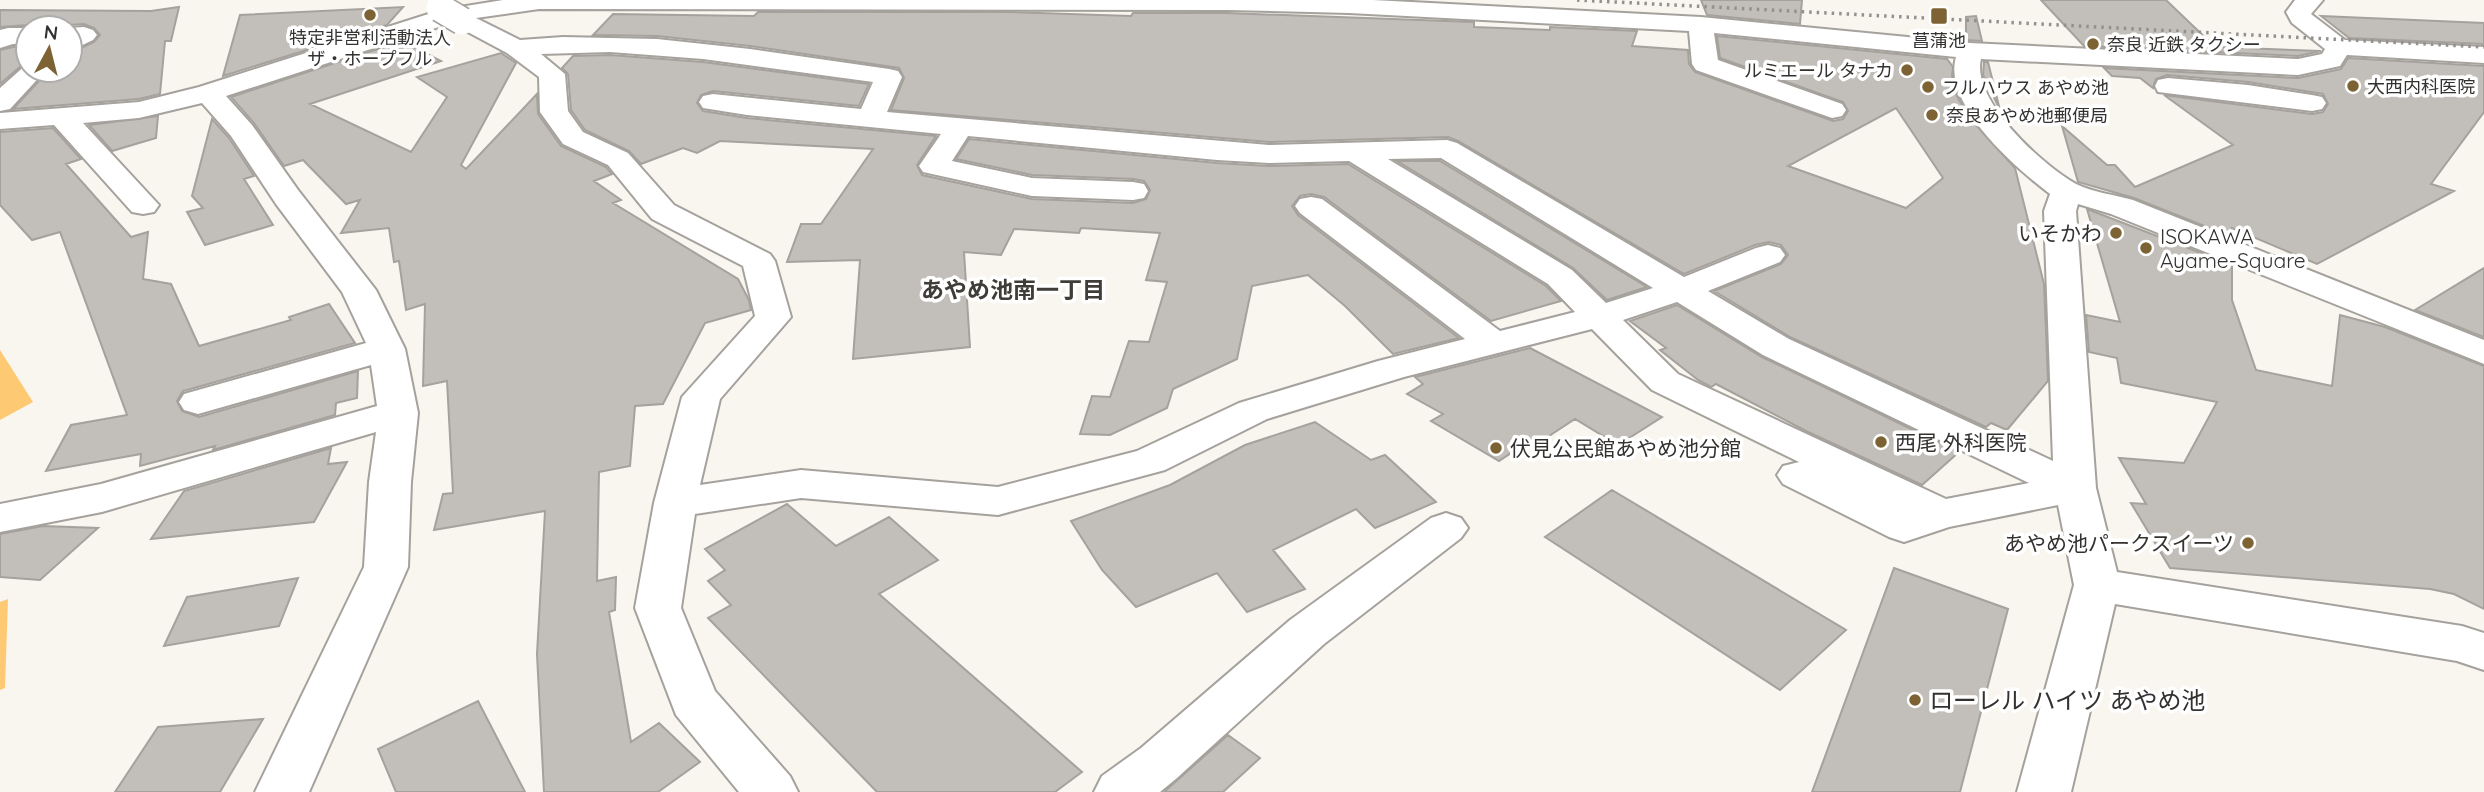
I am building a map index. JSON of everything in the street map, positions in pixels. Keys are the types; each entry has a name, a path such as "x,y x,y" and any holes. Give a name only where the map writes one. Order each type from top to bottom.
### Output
{"street":[{"path":"0,121 139,110 208,93 450,15 539,2 983,2 1349,6 1701,24 1970,51 2298,67 2331,60 2339,47"},
{"path":"450,13 645,3"},
{"path":"2306,9 2339,47 2484,55"},
{"path":"450,13 516,48 552,74 554,111 573,138 618,159 663,212 758,261 773,317 701,397 674,503 658,608 694,701 771,792"},
{"path":"1701,24 1705,64 1832,110"},
{"path":"516,48 561,44 644,44 723,52 889,77 870,119"},
{"path":"1970,51 1966,72 1984,115 2038,171 2066,191 2122,208 2484,353"},
{"path":"2083,57 2102,79 2248,93 2312,103"},
{"path":"0,103 19,84"},
{"path":"208,93 242,131 287,197 359,290 387,349 398,412 390,482 386,567 282,792"},
{"path":"713,102 1217,151 1269,154 1447,149 1684,289 1776,347 2075,488"},
{"path":"63,118 143,205"},
{"path":"960,127 934,166 1032,187 1133,191"},
{"path":"1356,152 1560,277 1665,382 1942,514"},
{"path":"2044,792 2097,585 2075,488 2060,211 2066,191"},
{"path":"1311,206 1493,343"},
{"path":"674,503 801,484 892,489 998,501 1151,461 1253,411 1391,369 1600,316 1684,289 1768,256"},
{"path":"198,402 387,349"},
{"path":"1641,398 1904,527 1942,514 2075,488"},
{"path":"0,518 102,498 398,412"},
{"path":"1121,792 1159,763 1307,632 1446,528"},
{"path":"2097,585 2462,644 2484,652"}],"shaded area":[{"path":"0,350 33,402 0,420"},
{"path":"8,599 5,688 0,690 0,602"}],"building":[{"path":"1701,0 1802,0 1800,24 1707,15"},
{"path":"2041,0 2166,0 2215,47 2321,51 2298,56 2084,46"},
{"path":"179,7 171,41 165,41 160,94 139,99 13,109 36,84 84,84 84,47 94,42 100,35 94,28 84,24 84,14 14,14 14,26 0,27 0,10 151,11"},
{"path":"403,7 387,25 223,76 240,15"},
{"path":"758,12 1012,12 1131,16 1133,13 1227,13 1474,22 1474,27 1637,31 1632,46 1688,50 1689,64 1695,72 1833,121 1843,119 1848,111 1843,102 1720,58 1717,36 1947,59 1953,67 1952,76 1957,96 1968,116 2015,168 2044,284 2048,381 2007,430 1991,423 1986,427 1790,337 1714,291 1781,264 1788,255 1781,245 1769,242 1755,245 1684,274 1448,137 1269,142 891,110 904,78 899,68 750,46 657,36 593,35 613,14 754,16","holes":["1896,108 1943,178 1906,208 1788,166"]},
{"path":"1976,16 1982,41 1966,40 1966,17"},
{"path":"2321,16 2484,23 2484,44 2349,38"},
{"path":"402,41 441,61 310,104 411,152 447,97 417,77 501,53 516,63 461,165 466,169 537,94 538,114 561,146 606,167 612,174 594,181 621,200 613,203 738,279 749,300 751,310 705,323 663,404 635,406 630,466 599,472 597,581 616,577 615,610 609,612 631,742 659,723 700,762 658,792 544,792 537,654 545,511 434,530 443,494 453,493 447,381 423,386 425,304 406,310 399,261 394,262 389,228 341,233 360,200 346,204 303,160 284,166 254,123 231,97"},
{"path":"14,47 14,72 0,84 0,50"},
{"path":"610,55 703,62 869,84 859,106 713,91 701,95 697,103 703,111 747,118 936,136 917,165 922,175 1032,199 1133,203 1146,199 1150,190 1144,181 1133,179 1032,175 956,159 969,139 1217,163 1269,166 1348,164 1546,286 1561,301 1491,321 1324,197 1311,194 1300,196 1292,206 1298,215 1459,338 1393,354 1345,306 1308,275 1252,286 1237,359 1173,389 1167,408 1110,435 1080,434 1092,396 1110,397 1129,341 1149,342 1167,282 1146,280 1160,233 1081,228 1079,233 1014,229 1001,255 964,252 970,347 853,359 860,260 787,262 801,224 821,224 873,149 720,141 697,153 683,148 641,164 629,151 585,130 571,110 568,74 562,68 573,56"},
{"path":"2348,58 2484,66 2484,112 2431,184 2454,191 2317,264 2232,228 2232,237 2134,198 2078,182 2062,126 2107,165 2115,165 2135,187 2233,145 2164,95 2312,114 2323,112 2328,104 2323,94 2248,82 2167,75 2156,79 2153,88 2140,78 2112,76 2104,68 2298,78 2341,69"},
{"path":"1984,62 1988,62 2000,110 1983,75"},
{"path":"158,116 156,138 112,151 89,125"},
{"path":"212,119 229,138 254,176 244,179 273,225 205,245 187,212 203,208 192,196"},
{"path":"53,128 81,159 66,164 131,237 148,232 143,279 171,284 199,346 291,320 289,317 329,304 355,343 183,391 177,401 182,411 199,417 358,371 357,398 336,403 335,415 213,450 215,446 140,466 141,454 46,471 71,425 127,415 60,232 32,240 0,205 0,132"},
{"path":"1397,161 1440,161 1647,287 1607,300 1573,268"},
{"path":"2087,209 2232,265 2232,300 2256,370 2332,386 2340,315 2385,327 2484,366 2484,609 2454,594 2430,589 2170,568 2131,503 2146,504 2119,458 2184,463 2217,402 2121,383 2117,358 2089,352 2086,315 2120,322"},
{"path":"2484,268 2484,337 2415,310"},
{"path":"1677,305 1762,357 1959,452 1922,485 1806,431 1716,384 1711,387 1660,350 1666,348 1630,321"},
{"path":"1530,348 1662,417 1618,445 1575,419 1540,442 1532,439 1499,461 1431,421 1443,414 1407,394 1423,384 1415,377"},
{"path":"1315,422 1371,460 1385,455 1436,502 1375,528 1356,509 1273,550 1305,589 1247,612 1217,573 1136,607 1102,570 1071,521 1170,485 1245,445"},
{"path":"331,448 328,464 347,462 314,522 151,539 184,491"},
{"path":"1612,490 1846,630 1780,690 1545,537"},
{"path":"787,504 836,546 889,517 938,560 879,594 1082,772 1055,792 877,792 708,618 731,605 708,581 725,570 705,549"},
{"path":"43,526 98,528 40,580 0,577 0,534"},
{"name":"ローレル ハイツ あやめ池","path":"1894,568 2008,609 1960,792 1812,792"},
{"path":"298,578 279,626 164,646 187,597"},
{"path":"478,701 525,792 396,792 378,749"},
{"path":"263,719 220,792 115,792 158,727"},
{"path":"1228,735 1260,758 1223,792 1164,792"}],"railway":[{"path":"1577,0 2484,47"}],"place":[{"name":"特定非営利活動法人 ザ・ホープフル","path":"370,15"},
{"name":"菖蒲池","path":"1939,16"},
{"name":"奈良 近鉄 タクシー","path":"2093,44"},
{"name":"ルミエール タナカ","path":"1907,70"},
{"name":"大西内科医院","path":"2353,86"},
{"name":"フルハウス あやめ池","path":"1928,87"},
{"name":"奈良あやめ池郵便局","path":"1932,115"},
{"name":"いそかわ","path":"2116,233"},
{"name":"ISOKAWA Ayame-Square","path":"2146,248"},
{"name":"西尾 外科医院","path":"1881,442"},
{"name":"伏見公民館あやめ池分館","path":"1496,448"},
{"name":"あやめ池パークスイーツ","path":"2248,543"},
{"name":"ローレル ハイツ あやめ池","path":"1915,700"}],"district":[{"name":"あやめ池南一丁目","path":"1013,289"}]}
